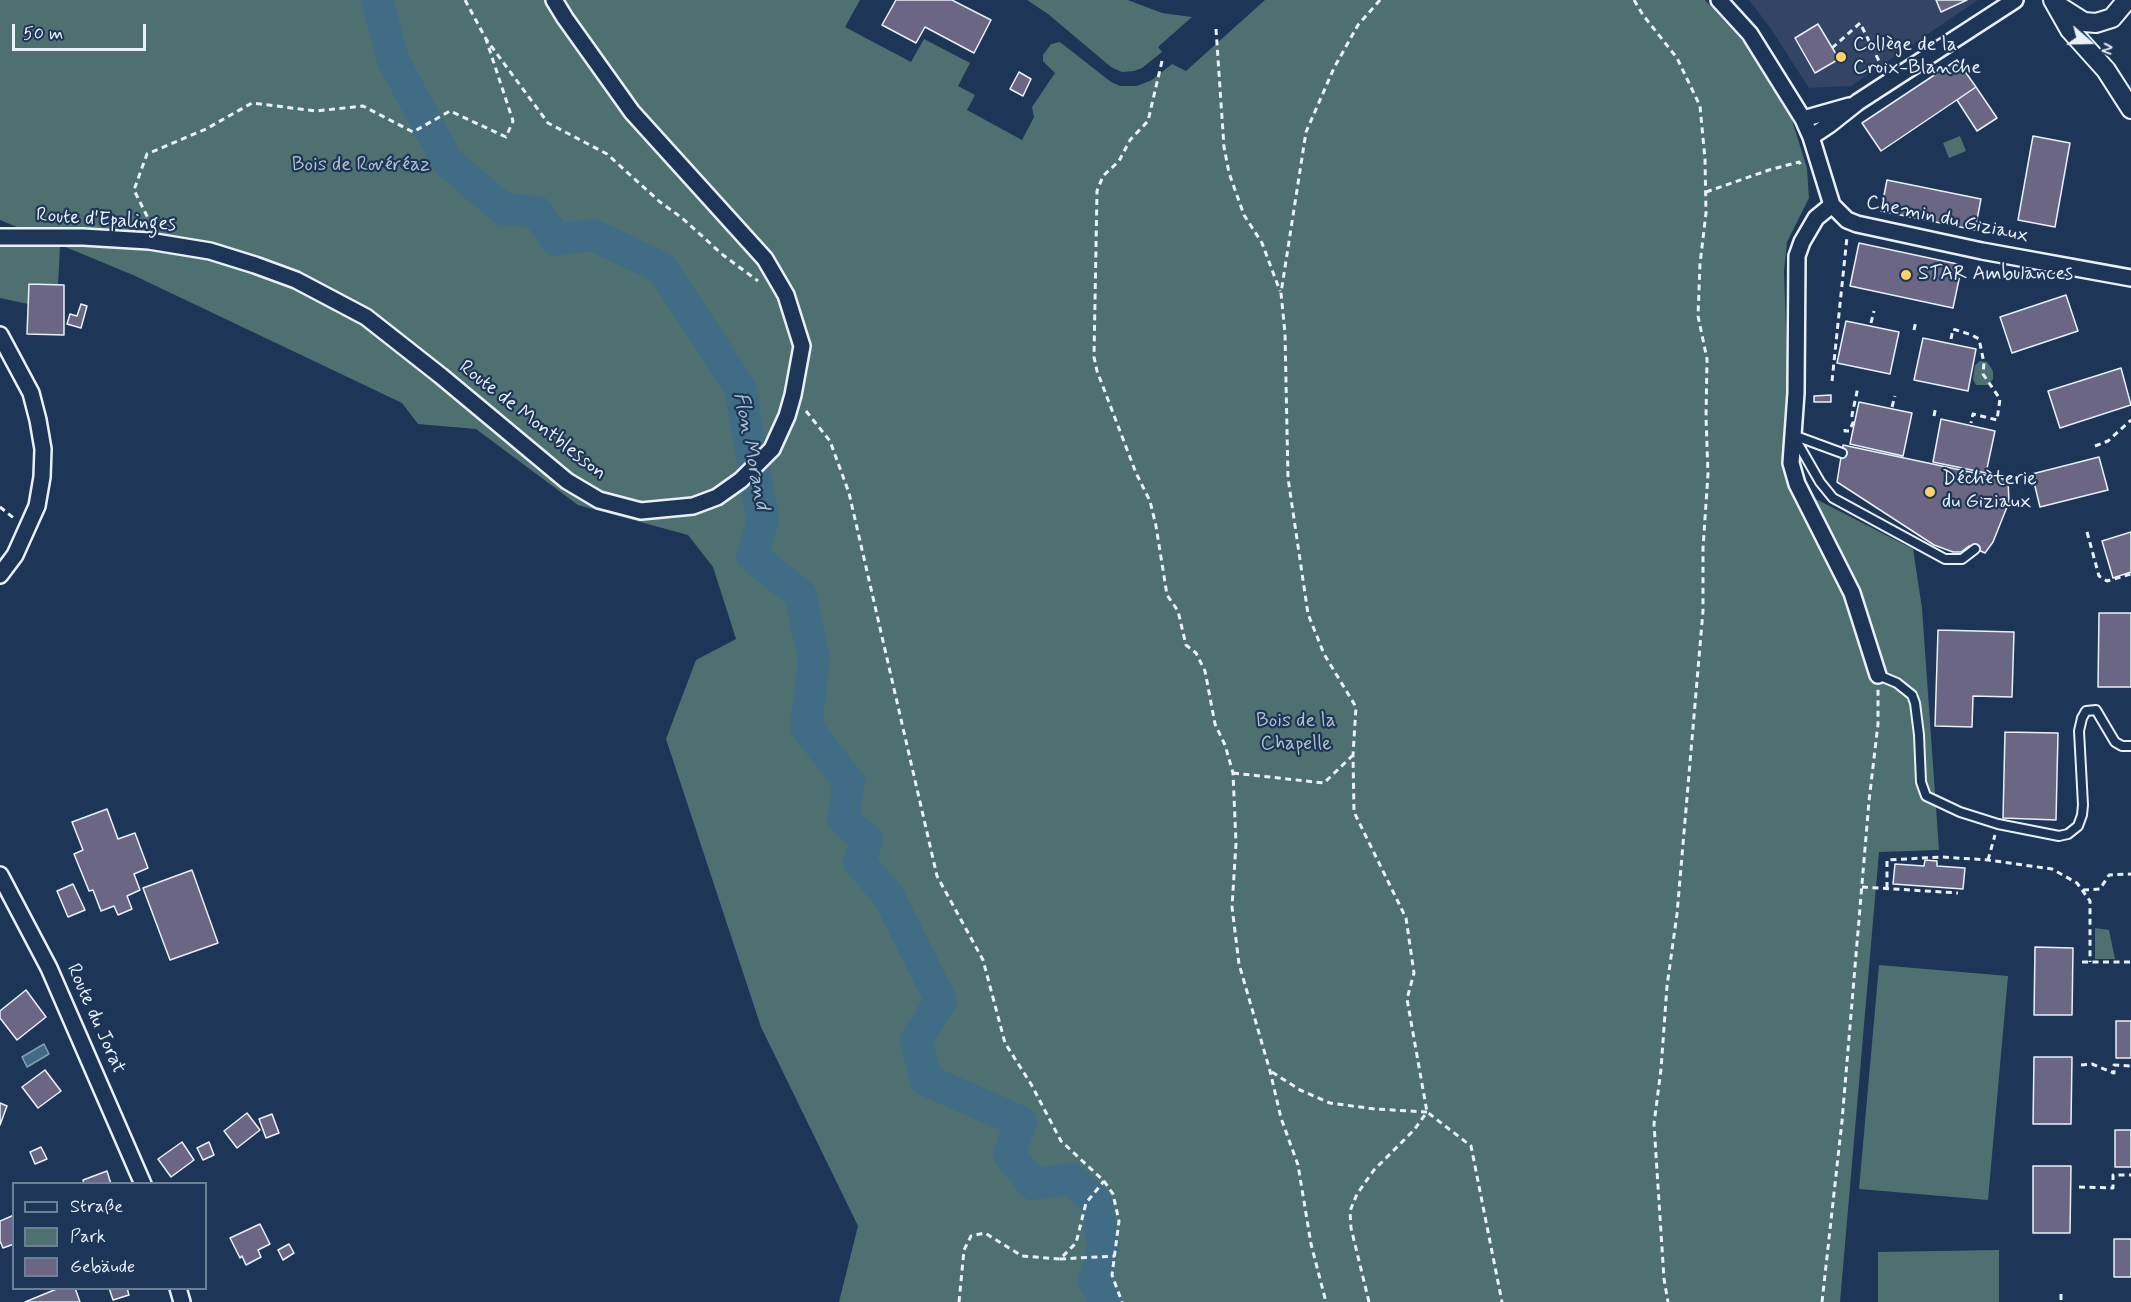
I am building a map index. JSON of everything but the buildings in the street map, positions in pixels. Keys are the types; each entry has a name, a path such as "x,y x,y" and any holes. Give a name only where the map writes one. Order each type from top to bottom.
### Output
{"street":[{"name":"Route de Montblesson","path":"210,251 296,280 366,317 567,481 599,500 641,511 693,506 717,497 741,480 772,449 787,416 793,395 802,346 786,295 765,259 632,112 554,0"},
{"path":"1719,0 1750,34 1803,119 1811,137 1832,205 1816,218 1797,256 1795,269 1796,393 1791,463 1797,484 1852,593 1878,675"},
{"path":"1811,137 1829,126 1853,105 2014,0"},
{"path":"2053,1 2073,15 2093,23 2112,18 2127,0"},
{"path":"2053,1 2070,30 2106,70 2131,109"},
{"path":"1803,119 1853,105"},
{"name":"Chemin du Giziaux","path":"1832,205 1847,220 1857,224 1982,251 2131,278"},
{"name":"Route d'Epalinges","path":"0,237 83,237 158,243 210,251"},
{"path":"0,335 31,393 43,449 42,477 37,506 15,555 0,575"},
{"name":"Route du Jorat","path":"0,875 49,968 142,1182"}],"lane":[{"path":"1793,435 1842,453"},
{"path":"1793,435 1820,482 1833,498 1945,559 1962,559 1975,549"},
{"path":"1878,675 1912,695 1915,703 1921,782 1926,796 1960,812 1998,824 2059,836 2068,834 2078,826 2083,805 2079,730 2086,711 2093,710 2099,713 2115,742 2122,746 2131,746"}],"path":[{"path":"465,0 486,39 548,123 607,154 723,255 771,290 786,295"},
{"path":"1369,1302 1351,1228 1350,1211 1374,1170 1414,1130 1427,1112 1407,999 1414,973 1406,918 1354,812 1353,755 1356,707 1324,654 1308,614 1288,478 1285,333 1281,293 1306,132 1334,68 1358,25 1380,0"},
{"path":"1634,0 1643,15 1677,57 1700,106 1706,192 1698,316 1707,360 1708,474 1703,548 1703,611 1677,914 1667,986 1661,1069 1654,1124 1664,1280 1668,1302"},
{"path":"1832,48 1860,23 1882,67"},
{"path":"1216,28 1224,147 1228,173 1244,215 1262,243 1281,293"},
{"path":"158,243 134,190 147,154 206,129 252,103 316,111 363,106 413,132 450,111 506,136 513,121 486,39"},
{"path":"1162,61 1148,121 1130,140 1119,161 1102,176 1097,191 1094,357 1097,371 1132,463 1150,501 1167,595 1178,611 1186,645 1196,653 1205,671 1215,724 1225,745 1233,773 1236,843 1232,907 1239,964 1281,1118 1298,1165 1311,1244 1326,1302"},
{"path":"1706,192 1799,162 1803,169"},
{"path":"1832,381 1847,233"},
{"path":"1871,323 1874,311"},
{"path":"1914,330 1916,321"},
{"path":"1951,339 1953,329 1972,334 1979,339 1984,363 1983,374 2000,399 1997,420 1973,414 1971,423"},
{"path":"1845,429 1849,431 1853,423 1852,415 1858,387"},
{"path":"793,395 830,441 849,493 937,876 983,960 1005,1043 1031,1084 1061,1141 1104,1181 1113,1194 1119,1221 1112,1275 1122,1302"},
{"path":"1892,407 1895,396"},
{"path":"1934,416 1936,406"},
{"path":"2095,446 2108,441 2131,420"},
{"path":"0,507 20,521"},
{"path":"2086,532 2099,576 2107,581 2131,574"},
{"path":"1822,1302 1842,1121 1878,724 1878,675"},
{"path":"1233,773 1324,783 1353,755"},
{"path":"1988,860 1998,824"},
{"path":"1887,888 1887,860 1942,857 1988,860 2052,869 2077,883 2090,901 2090,963"},
{"path":"2083,890 2100,889 2109,875 2131,874"},
{"path":"1862,887 1958,893"},
{"path":"2082,962 2131,962"},
{"path":"2081,1065 2092,1064 2114,1074 2114,1065 2131,1066"},
{"path":"1270,1071 1300,1090 1330,1103 1375,1109 1427,1112 1471,1146 1502,1302"},
{"path":"2079,1187 2113,1188 2113,1175 2131,1175"},
{"path":"1060,1259 1076,1243 1086,1203 1104,1181"},
{"path":"959,1302 964,1250 970,1236 985,1233 1022,1256 1060,1259 1115,1256"},
{"path":"2061,1294 2061,1302"}],"shaded area":[{"name":"Collège de la Croix-Blanche","path":"1749,0 1978,0 1851,86 1809,88 1771,29"},
{"path":"44,1044 49,1054 27,1067 22,1057"}],"green space":[{"name":"Bois de la Chapelle","path":"0,0 860,0 845,27 911,62 924,39 970,63 958,86 975,95 967,110 1022,140 1034,117 1032,107 1055,73 1043,61 1043,55 1051,44 1060,42 1111,82 1120,86 1137,86 1152,80 1172,64 1186,71 1265,0 1705,0 1746,45 1791,117 1807,168 1809,198 1787,242 1784,271 1788,390 1786,441 1812,497 1913,549 1922,608 1939,850 1879,852 1840,1302 839,1302 858,1226 761,1027 666,739 696,660 736,639 713,567 688,535 578,505 476,429 418,424 402,403 133,275 0,220"},
{"path":"1027,0 1128,0 1162,13 1192,17 1158,47 1162,52 1142,68 1122,72 1111,67 1048,14"},
{"path":"1960,136 1966,151 1949,158 1943,143"},
{"path":"0,247 60,247 58,285 29,284 28,304 0,298"},
{"path":"1980,361 1987,362 1993,371 1993,379 1988,385 1976,385 1973,379 1975,365"},
{"path":"2095,928 2109,930 2115,959 2095,959"},
{"path":"1879,965 2008,976 1988,1200 1859,1189"},
{"path":"1999,1250 1999,1302 1878,1302 1878,1252"}],"waterway":[{"name":"Flon Morand","path":"377,0 393,60 447,161 503,209 537,212 556,240 593,235 662,268 740,388 763,520 752,556 800,594 814,659 806,727 849,782 843,819 867,840 859,862 888,895 941,1001 916,1040 926,1080 1021,1122 1009,1154 1033,1184 1072,1179 1096,1202 1104,1246 1094,1280 1105,1302"}],"place":[{"name":"Collège de la Croix-Blanche","path":"1841,57"},
{"name":"STAR Ambulances","path":"1906,275"},
{"name":"Déchèterie du Giziaux","path":"1930,492"}],"park label":[{"name":"Bois de Rovéréaz","path":"361,166"}]}
